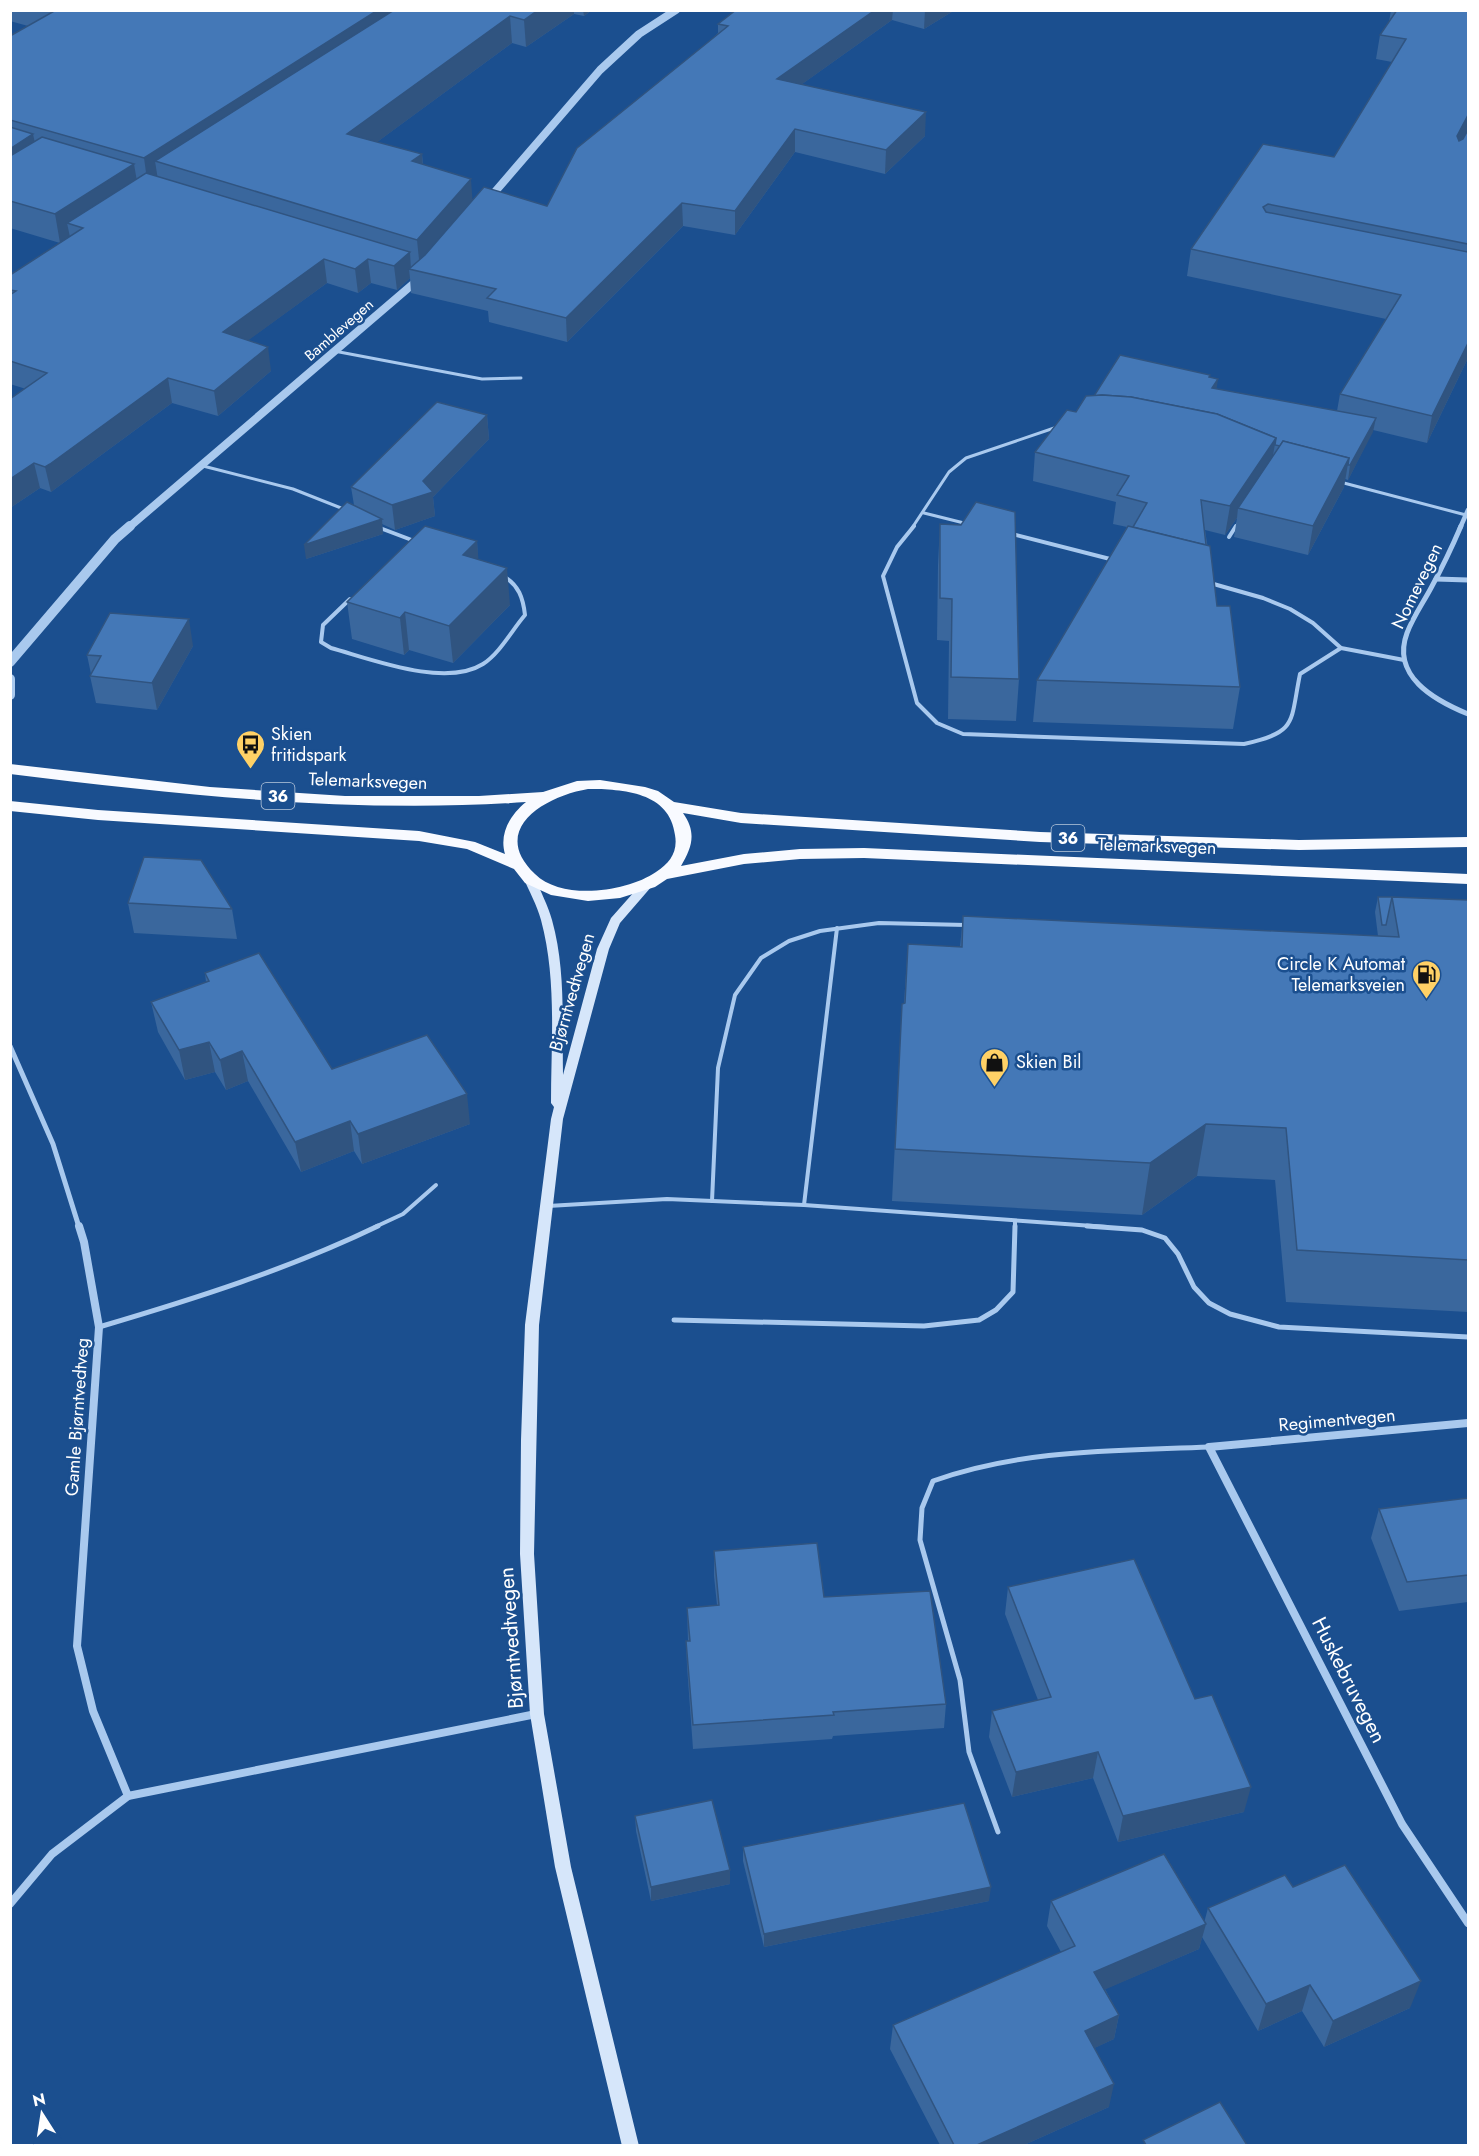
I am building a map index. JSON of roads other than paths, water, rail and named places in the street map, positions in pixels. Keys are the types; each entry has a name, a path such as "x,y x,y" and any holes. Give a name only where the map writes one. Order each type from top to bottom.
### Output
{"highway":[{"name":"Telemarksvegen","path":"10,770 114,783 308,798 448,803 546,796"},
{"name":"Telemarksvegen","path":"10,806 98,815 419,836 470,845 516,865 528,877 562,893 583,896 605,896 646,886 666,873 678,860 684,846 685,832 679,818 669,806 653,795 611,784 588,784 566,788 546,796 529,807 516,820 510,835 510,850 516,865"},
{"name":"Telemarksvegen","path":"669,806 764,820 1040,837 1299,845 1468,842"},
{"name":"Telemarksvegen","path":"666,873 744,859 864,853 1468,879"}],"main road":[{"name":"Bjørntvedtvegen","path":"528,877 546,917 556,975 557,1119 532,1325 528,1440 527,1554 537,1714 562,1867 631,2145"},
{"name":"Bjørntvedtvegen","path":"557,1119 603,948 615,921 646,886"}],"street":[{"path":"478,212 600,70 639,34 676,10"},
{"path":"412,271 423,275"},
{"name":"Bamblevegen","path":"10,662 115,539 423,275"},
{"name":"Nomevegen","path":"1404,660 1405,638 1467,512"},
{"path":"1436,579 1468,580"},
{"path":"1404,660 1410,678 1443,704 1468,714"},
{"path":"10,679 10,695"},
{"name":"Gamle Bjørntvedtveg","path":"10,1046 57,1155 84,1242 99,1328 77,1646 93,1710 128,1796"},
{"name":"Regimentvegen","path":"1209,1447 1468,1423"},
{"name":"Huskebruvegen","path":"1209,1447 1402,1824 1468,1923"},
{"path":"10,1904 52,1854 128,1796 537,1714"}],"lane":[{"path":"334,351 483,379 521,378"},
{"path":"1063,425 966,458 949,472 924,513 897,547 883,576 917,703 926,718 942,728 963,734 1244,744 1272,739 1285,732 1292,721 1300,674 1341,648"},
{"path":"202,466 291,488 321,498 352,514"},
{"path":"1333,480 1467,512"},
{"path":"924,513 970,524"},
{"path":"1229,537 1241,519"},
{"path":"373,524 422,544"},
{"path":"1004,533 1119,561"},
{"path":"404,548 412,540"},
{"path":"356,594 323,625 321,642 331,648 434,674 463,672 483,664 525,615 521,592 510,579 494,572"},
{"path":"1199,580 1263,598 1290,609 1313,623 1341,648 1404,660"},
{"path":"712,1201 718,1068 735,995 761,958 789,941 837,928 879,923 976,925"},
{"path":"804,1205 837,928"},
{"path":"99,1328 193,1299 327,1251 403,1214 436,1185"},
{"path":"546,1206 667,1199 804,1205 1142,1230 1165,1238 1178,1254 1194,1287 1209,1303 1230,1314 1279,1327 1468,1337"},
{"path":"674,1320 924,1326 979,1320 996,1310 1013,1292 1014,1221"},
{"path":"999,1832 969,1752 960,1680 920,1540 922,1508 933,1481 951,1473 1023,1458 1209,1447"}],"place":[{"name":"Skien fritidspark","path":"250,770"},
{"name":"Circle K Automat Telemarksveien","path":"1426,1000"},
{"name":"Skien Bil","path":"995,1088"}]}
